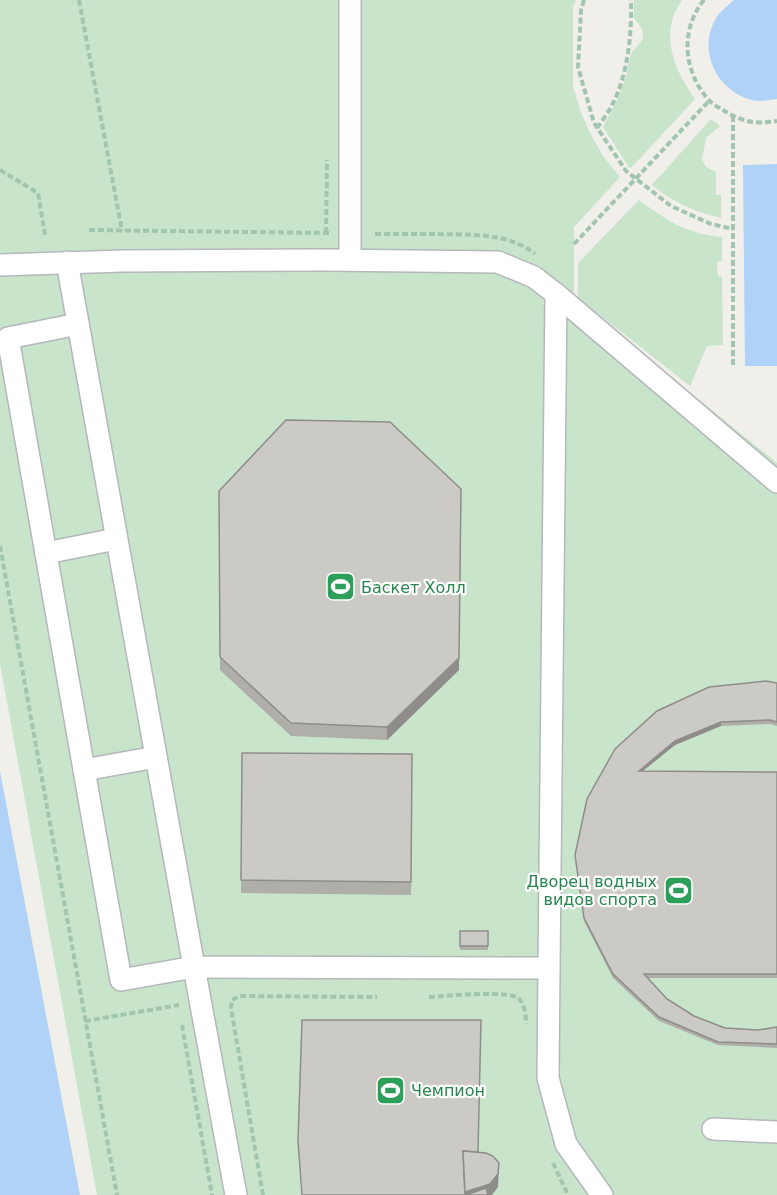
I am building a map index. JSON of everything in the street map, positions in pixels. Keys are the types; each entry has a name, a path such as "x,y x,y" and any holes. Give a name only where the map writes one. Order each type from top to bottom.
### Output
{"lane":[{"path":"350,0 350,260"},
{"path":"0,265 67,262 350,260 498,262 531,276 556,294 777,482"},
{"path":"67,262 236,1195"},
{"path":"556,294 548,1078 566,1144 602,1195"},
{"path":"78,324 8,338 121,980 194,967 549,968"},
{"path":"46,553 116,539"},
{"path":"84,770 156,757"},
{"path":"713,1129 777,1132"}],"path":[{"path":"79,0 122,231"},
{"path":"584,0 581,10 578,68 597,128 626,171 671,206 711,224 733,229"},
{"path":"597,128 613,103 624,72 630,36 631,0"},
{"path":"704,0 697,9 688,32 687,57 694,81 709,101 733,116 754,122 777,121"},
{"path":"574,244 709,101"},
{"path":"733,116 734,367"},
{"path":"326,233 327,160"},
{"path":"0,170 38,193 45,236"},
{"path":"89,230 333,233"},
{"path":"0,546 117,1195"},
{"path":"429,997 501,994 516,997 521,1001 527,1030"},
{"path":"263,1195 231,1008 232,1000 240,996 377,997"},
{"path":"85,1021 179,1005"},
{"path":"549,1154 568,1195"}],"green space":[{"path":"0,0 576,0 573,7 573,86 581,113 591,135 603,156 620,177 574,227 574,298 777,463 777,1195 97,1195 0,664"},
{"path":"634,0 682,0 673,17 670,39 678,70 695,99 630,169 603,127 617,100 631,53 643,37 642,29 634,18"},
{"path":"711,119 720,126 706,138 702,159 706,167 716,172 716,195 721,195 721,218 684,206 652,185"},
{"path":"639,200 678,225 698,233 722,237 722,261 717,262 718,276 722,277 723,345 707,346 690,386 578,298 578,263"}],"water":[{"path":"734,0 777,0 777,99 758,101 734,92 724,84 711,62 709,37 713,24 719,14"},
{"path":"777,164 777,366 745,366 743,165"},
{"path":"0,771 80,1195 0,1195"}],"building":[{"name":"Баскет Холл","path":"286,420 390,422 461,489 459,658 387,727 291,723 220,657 219,491"},
{"name":"Дворец водных видов спорта","path":"766,681 777,683 777,722 770,720 721,722 675,741 639,771 777,772 777,974 644,974 667,999 694,1016 725,1028 758,1030 777,1027 777,1044 718,1042 659,1017 613,974 584,918 575,855 587,799 615,749 657,711 709,687"},
{"path":"242,753 412,754 411,882 241,880"},
{"path":"460,931 488,931 488,946 460,946"},
{"name":"Чемпион","path":"302,1020 481,1020 478,1152 463,1151 465,1195 302,1195 298,1141"},
{"path":"463,1151 486,1153 493,1156 499,1163 498,1174 490,1184 465,1192"},
{"path":"486,1188 488,1195 466,1195"}],"place":[{"name":"Баскет Холл","path":"340,587"},
{"name":"Дворец водных видов спорта","path":"678,890"},
{"name":"Чемпион","path":"390,1090"}]}
